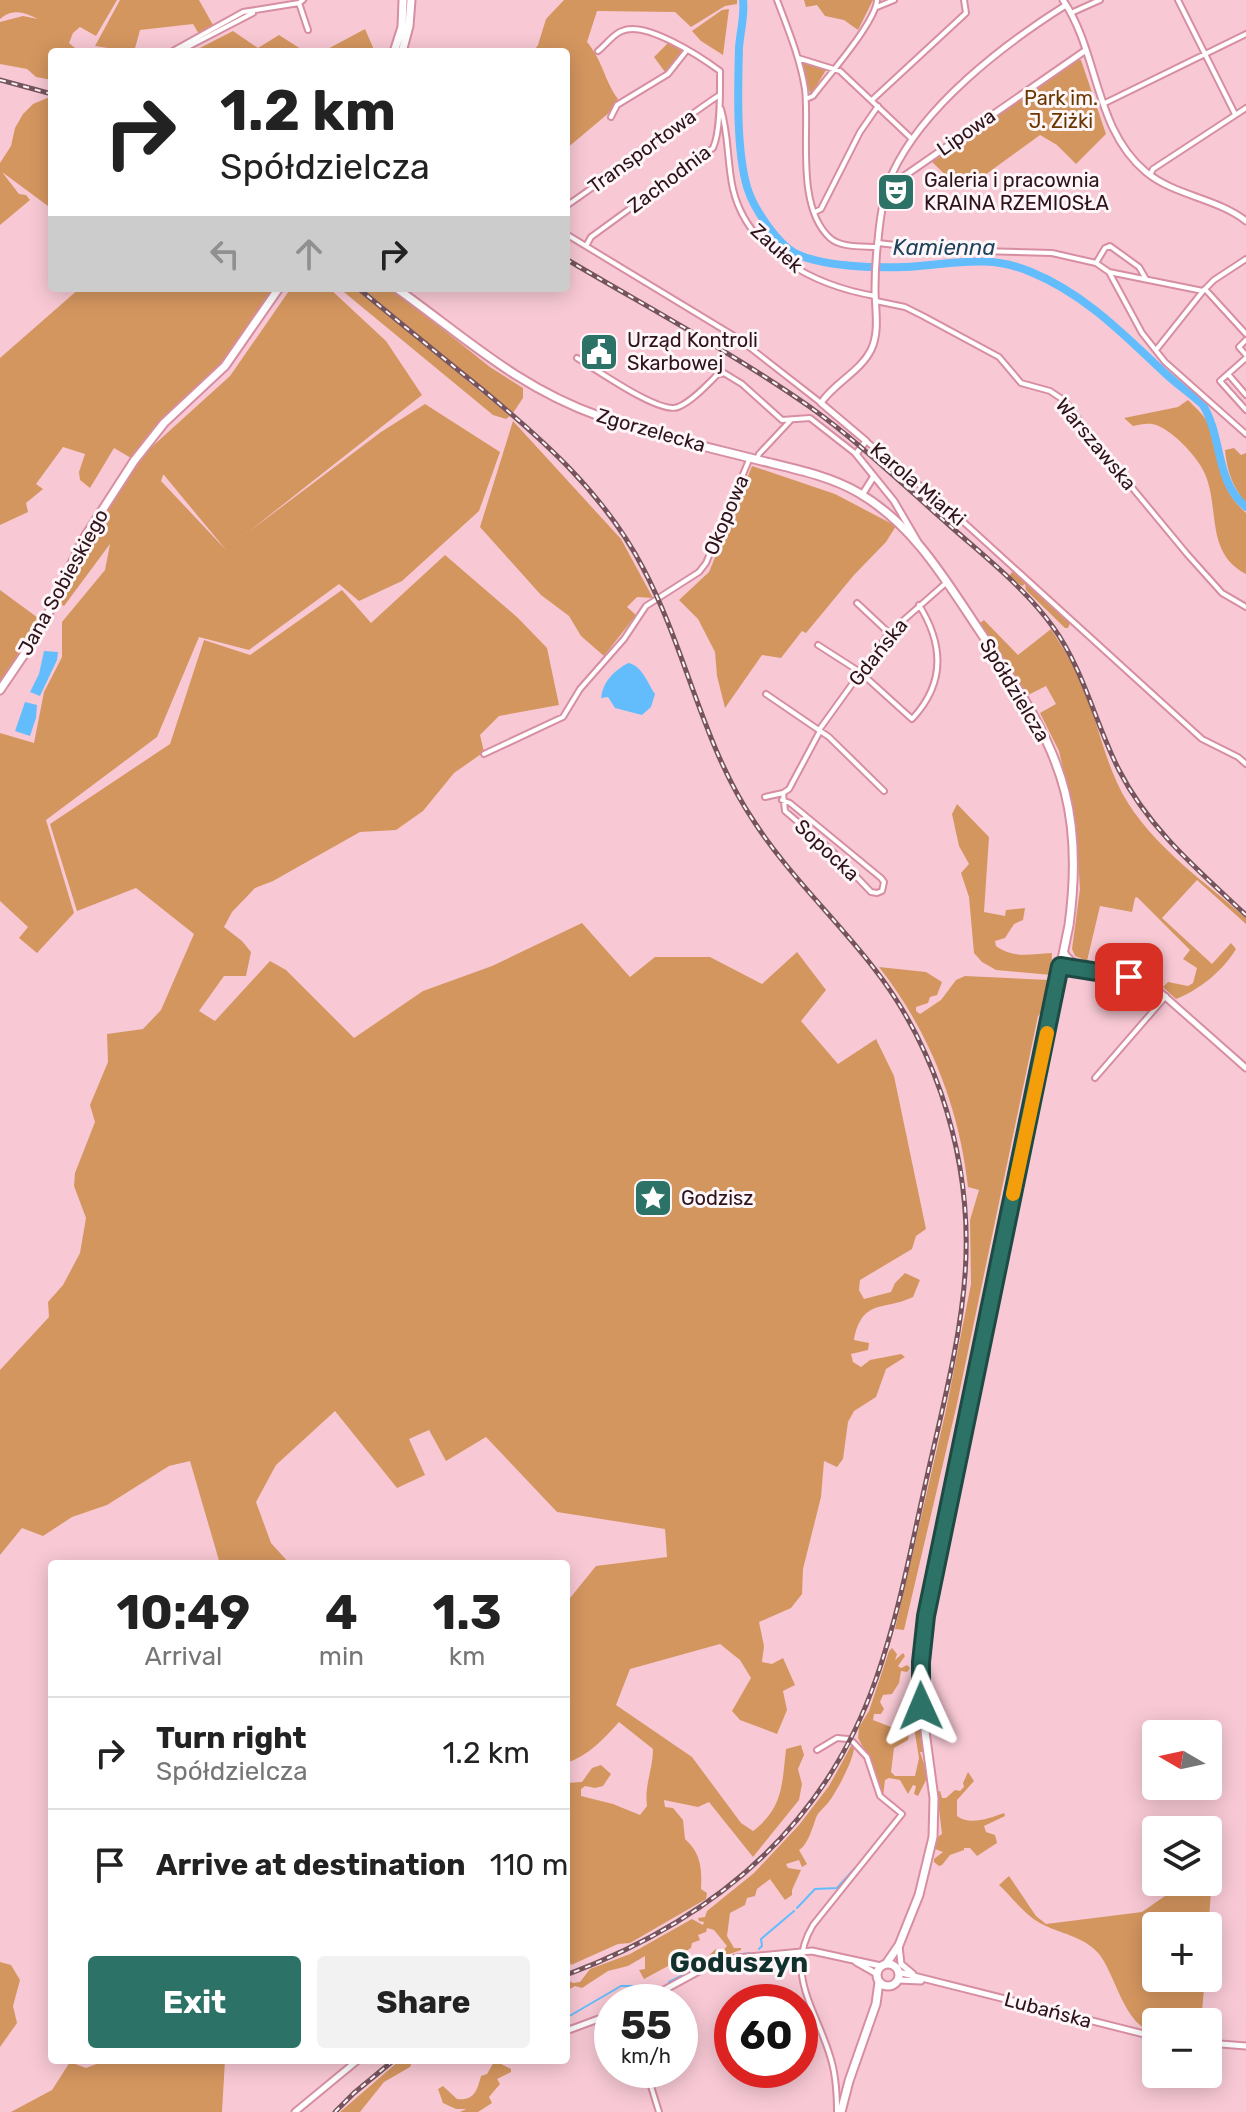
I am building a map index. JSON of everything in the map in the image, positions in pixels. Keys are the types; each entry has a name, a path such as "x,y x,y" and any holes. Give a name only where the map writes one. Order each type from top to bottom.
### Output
{"main road":[{"path":"395,48 402,27 403,0"},
{"path":"403,48 411,0"},
{"name":"Jana Sobieskiego","path":"0,690 40,631 83,540 140,453 164,423 225,366 277,292"},
{"name":"Zgorzelecka","path":"401,292 491,361 544,393 617,422 818,476 862,495 881,508 918,543"},
{"name":"Spółdzielcza","path":"899,1945 925,1875 934,1825 933,1789 920,1694 924,1629 1064,950 1073,865 1069,808 1061,778 1038,722 918,543"},
{"path":"839,2112 876,2004 881,1972 899,1945"},
{"path":"876,2004 897,1973 899,1945"},
{"path":"881,1972 897,1973"},
{"path":"881,1972 889,1986"}],"street":[{"path":"777,0 798,58 806,99 807,183 815,212 825,232 834,241 877,247 1052,253 1096,263 1109,272 1168,286 1204,290 1246,337 1239,347 1246,357 1220,381 1246,410"},
{"path":"877,0 877,7"},
{"path":"806,99 813,96 877,7 894,0"},
{"path":"872,100 966,13 964,0"},
{"path":"1071,13 1100,0"},
{"path":"1178,0 1235,114"},
{"path":"178,48 243,12 301,2 308,30"},
{"path":"821,403 871,349 875,338 877,247 887,189 912,139 982,67 1065,2 1086,50 1103,104 1123,144 1150,175 1246,221"},
{"path":"186,48 259,11"},
{"path":"598,51 621,31 637,28 687,50 720,71 718,96"},
{"path":"1103,104 1246,34"},
{"path":"611,117 617,105 668,74 687,50"},
{"name":"Lipowa","path":"887,189 1086,50"},
{"path":"798,58 833,68 849,78 912,139"},
{"name":"Zachodnia","path":"586,246 591,237 713,148 720,105 718,96"},
{"name":"Transportowa","path":"570,203 718,96"},
{"name":"Zaułek","path":"720,105 728,138 733,188 749,224 767,244 802,273 840,289 875,296"},
{"path":"815,212 823,207 860,132 878,106"},
{"path":"1150,175 1153,169 1246,108"},
{"name":"Karola Miarki","path":"570,236 739,339 958,517 1202,739 1246,764"},
{"path":"1096,263 1105,248 1110,246 1136,264 1146,279"},
{"path":"1156,350 1204,290 1246,259"},
{"path":"1109,272 1142,333 1168,366 1246,434"},
{"name":"Warszawska","path":"875,296 905,307 999,357 1021,383 1050,391 1065,401 1101,450 1187,554 1222,593 1246,607"},
{"path":"577,358 653,403 669,409 679,407 717,375 724,373 742,384 782,420 810,418 856,454 912,528 918,543"},
{"path":"1228,374 1246,395"},
{"name":"Okopowa","path":"484,754 563,717 580,689 624,639 646,606 699,572 754,458 790,421"},
{"path":"856,454 866,441"},
{"path":"862,495 875,476"},
{"name":"Gdańska","path":"783,797 820,730 889,633 947,582"},
{"path":"857,603 889,633"},
{"path":"818,645 860,672 912,719 931,695 937,663 930,628 919,605"},
{"path":"766,694 820,730 884,791"},
{"path":"765,797 783,797"},
{"name":"Sopocka","path":"783,797 881,878 884,882 882,891 873,893 833,852 785,811 783,797"},
{"path":"1064,950 1066,957 1089,969"},
{"path":"1060,966 1076,964"},
{"path":"1060,966 1141,980 1166,996 1246,1068"},
{"path":"1095,1078 1166,996"},
{"path":"817,1750 837,1738 850,1741 867,1757 880,1796 902,1814 886,1838 813,1925 803,1952 800,1976 832,2062 839,2112"},
{"path":"899,1945 905,1969 925,1978"},
{"path":"676,1984 715,1963 733,1958 803,1952 852,1959 881,1972"},
{"name":"Lubańska","path":"897,1973 1142,2033"},
{"name":"Lubańska","path":"897,1973 941,1982"},
{"path":"570,2030 594,2021"},
{"path":"1222,2044 1246,2046"},
{"path":"295,2112 353,2064"},
{"path":"652,2088 659,2112"}],"green space":[{"path":"0,0 117,0 96,36 80,27 69,43 75,48 48,48 48,79 36,77 27,69 0,64 0,22 23,16 38,19 19,12 9,13 0,19"},
{"path":"120,0 199,0 213,25 199,34 193,24 140,30 135,48 95,46"},
{"path":"564,0 737,0 737,4 725,6 691,27 675,12 597,11 587,42 618,99 610,112 570,146 570,48 536,48 546,19"},
{"path":"804,0 873,0 858,30 844,20 825,16 817,5 806,7"},
{"path":"729,9 723,55 692,31 722,10"},
{"path":"365,29 373,48 329,48"},
{"path":"233,31 258,48 200,48"},
{"path":"279,35 299,48 258,48"},
{"path":"668,43 684,49 665,72 654,57"},
{"name":"Park im. J. Ziżki","path":"1076,59 1081,60 1106,134 1076,164 1057,145 1040,135 974,183 957,186 931,161"},
{"path":"804,62 826,70 812,93 802,64"},
{"path":"48,98 48,206 2,172 19,194 26,195 30,200 0,225 0,163 11,146 15,128 33,104"},
{"path":"75,292 271,292 226,360 161,420 131,458 114,448 90,488 80,480 79,472 85,454 63,447 36,484 43,489 26,503 28,512 0,525 0,358"},
{"path":"288,292 333,292 386,341 422,395 247,533 381,432 425,404 500,452 479,511 402,581 359,601 339,584 249,650 199,637 157,737 46,820 74,913 37,953 19,938 28,927 0,901 0,733 34,743 44,692 62,657 62,622 105,570 110,544 64,606 59,603 94,530 145,453 230,376","holes":["163,475 164,475 226,550 161,481"]},
{"path":"344,292 360,292 510,416 506,419 493,415"},
{"path":"367,292 396,292 490,367 523,388 523,398 513,413"},
{"path":"1188,400 1209,425 1228,491 1246,513 1246,574 1224,554 1209,487 1196,459 1183,444 1159,426 1133,426 1124,418 1178,407"},
{"path":"513,421 621,539 653,598 637,597 627,607 636,615 604,656 581,636 569,616 541,595 480,527"},
{"path":"1234,448 1241,455 1246,453 1246,503 1227,465 1225,450"},
{"path":"752,466 835,494 896,526 886,542 806,633 802,631 781,658 762,655 725,708 715,652 698,619 679,600 709,572"},
{"path":"445,555 518,618 547,648 559,705 499,716 480,735 484,752 454,773 423,811 396,830 360,832 255,888 232,912 224,927 251,952 246,976 224,976 199,1011 215,1021 270,961 286,970 354,1038 423,991 492,966 582,923 630,977 655,957 710,957 762,984 797,952 826,990 801,1021 838,1064 876,1039 894,1076 926,1229 916,1236 912,1249 860,1280 859,1290 864,1299 891,1292 905,1273 920,1280 913,1297 876,1308 863,1318 854,1340 869,1343 868,1350 851,1354 853,1362 861,1367 870,1360 901,1354 905,1357 886,1369 876,1397 854,1411 848,1422 843,1459 837,1467 824,1461 821,1497 803,1569 802,1594 791,1608 759,1622 764,1646 762,1662 772,1664 783,1658 795,1685 783,1691 787,1710 777,1734 740,1720 732,1711 751,1678 740,1660 720,1644 630,1669 616,1705 692,1757 741,1823 753,1831 776,1804 782,1785 786,1749 801,1745 804,1755 798,1769 802,1784 799,1800 753,1857 709,1802 698,1807 664,1800 665,1807 673,1808 683,1820 685,1839 699,1861 701,1889 707,1893 706,1899 630,1943 618,1944 571,1965 570,1783 582,1782 592,1768 601,1765 611,1774 603,1786 585,1786 581,1789 581,1796 640,1815 647,1806 653,1749 619,1722 601,1741 570,1762 570,1598 596,1566 667,1557 665,1529 557,1512 486,1437 446,1461 429,1430 409,1439 425,1475 397,1488 335,1411 276,1465 256,1502 271,1543 286,1560 219,1560 190,1461 169,1466 107,1505 72,1517 43,1536 22,1528 0,1555 0,1370 49,1317 48,1302 63,1285 80,1253 86,1218 74,1186 75,1173 95,1122 90,1105 108,1062 107,1034 143,1029 161,1010 194,934 136,888 77,911 50,824 170,744 204,640 250,655 342,590 371,623"},
{"path":"1013,571 1070,623 1068,628 1026,590 1025,584 1022,586 1009,576"},
{"path":"0,590 45,623 0,690"},
{"path":"984,620 1018,655 1051,629 1081,681 1108,761 1128,803 1168,851 1246,918 1246,924 1197,880 1162,918 1212,964 1231,943 1236,949 1210,979 1193,990 1176,999 1163,987 1168,982 1188,986 1193,983 1197,968 1183,959 1190,950 1137,897 1132,912 1100,906 1087,961 1075,956 1072,949 1080,889 1076,825 1059,751 1040,713 1056,704 1046,686 1028,695 980,623"},
{"path":"957,804 989,837 984,912 1005,916 1006,910 1025,908 1023,920 1014,924 1005,938 995,941 996,946 1016,954 1052,953 1051,975 996,970 974,953 969,897 961,873 969,864 959,846 952,814"},
{"path":"879,967 926,972 942,982 937,995 930,997 928,1003 916,1007 920,1014 941,1000 956,980 965,976 1049,980 1046,1006 1038,1016 957,1404 904,1630 895,1629 946,1410 971,1284 970,1220 979,1190 968,1187 957,1127 927,1043"},
{"path":"892,1648 897,1654 895,1660 903,1653 905,1656 898,1666 907,1665 910,1668 907,1672 901,1671 899,1683 892,1694 883,1695 880,1702 884,1709 881,1714 874,1714 873,1720 909,1734 908,1740 894,1748 891,1772 895,1776 915,1776 919,1758 908,1690 916,1670 917,1716 924,1752 920,1752 928,1776 918,1796 914,1794 916,1786 913,1785 908,1794 900,1780 889,1778 885,1780 883,1797 858,1738 859,1727 869,1711"},
{"path":"854,1745 852,1757 840,1783 818,1814 808,1840 799,1850 807,1864 802,1867 799,1860 786,1864 788,1868 801,1870 792,1895 785,1900 770,1879 757,1889 755,1896 747,1898 745,1905 730,1913 727,1936 734,1948 741,1950 710,1961 708,1956 716,1949 721,1953 727,1946 714,1930 707,1928 706,1932 698,1935 700,1940 684,1952 683,1958 644,1979 639,1970 645,1969 645,1956 628,1966 608,1971 582,1988 575,1986 570,1989 570,1981 580,1982 590,1969 630,1954 692,1919 703,1925 704,1922 698,1918 705,1917 707,1911 754,1873 799,1825 829,1786"},
{"path":"968,1772 974,1781 957,1800 957,1816 974,1821 1004,1813 1005,1816 984,1826 986,1832 995,1835 997,1843 977,1856 970,1848 964,1848 950,1855 939,1866 934,1862 943,1852 935,1849 936,1838 942,1834 937,1792 940,1791 942,1798 946,1798 955,1790 960,1791"},
{"path":"1009,1876 1036,1916 1046,1924 1142,1912 1142,1992 1204,1992 1202,2008 1142,2008 1142,2027 1129,2012 1105,1963 1093,1948 1034,1919 999,1885"},
{"path":"1165,1896 1211,1896 1210,1912 1142,1912"},
{"path":"0,1962 11,1965 20,1980 13,2006 17,2023 0,2047"},
{"path":"69,2064 86,2068 96,2064 225,2064 222,2112 11,2112 52,2090"},
{"path":"395,2064 411,2064 384,2082 360,2112 340,2112"},
{"path":"493,2064 511,2069 511,2072 497,2079 500,2084 489,2097 492,2103 478,2112 460,2112 466,2109 456,2109 443,2103 438,2089 443,2086 457,2099 471,2097 481,2076 487,2074"}],"water":[{"path":"44,651 58,652 40,696 30,692 39,674"},
{"path":"628,663 641,671 655,694 651,707 642,715 615,708 608,697 601,698 610,677"},
{"path":"25,702 37,705 30,736 15,731"}],"waterway":[{"name":"Kamienna","path":"743,0 738,100 743,172 755,205 782,243 797,254 836,264 893,267 999,263 1051,281 1119,330 1203,405 1229,485 1246,507"},
{"path":"797,1908 815,1889 837,1888 855,1868"},
{"path":"759,1949 761,1939 794,1911"},
{"path":"704,1964 727,1956 750,1953"},
{"path":"669,1982 699,1967"},
{"path":"570,2016 594,2002"}],"railway":[{"path":"0,80 48,93"},
{"path":"570,261 720,349 828,420 1017,586 1042,613 1064,644 1131,791 1176,848 1246,915"},
{"path":"363,292 548,447 610,515 643,568 658,600 721,762 737,793 782,861 884,981 912,1027 941,1093 955,1142 963,1189 965,1277 952,1364 893,1625 854,1733 826,1781 793,1824 756,1863 714,1897 668,1927 619,1953 570,1973"},
{"path":"335,2112 389,2064"}],"slow traffic":[{"path":"1013,1194 1047,1033"}],"place":[{"name":"Galeria i pracownia KRAINA RZEMIOSŁA","path":"896,192"},
{"name":"Urząd Kontroli Skarbowej","path":"599,352"},
{"name":"Godzisz","path":"653,1198"}],"district":[{"name":"Goduszyn","path":"739,1962"}],"route":[{"path":"921,1706 921,1662 926,1616 1060,966 1129,977"}]}
